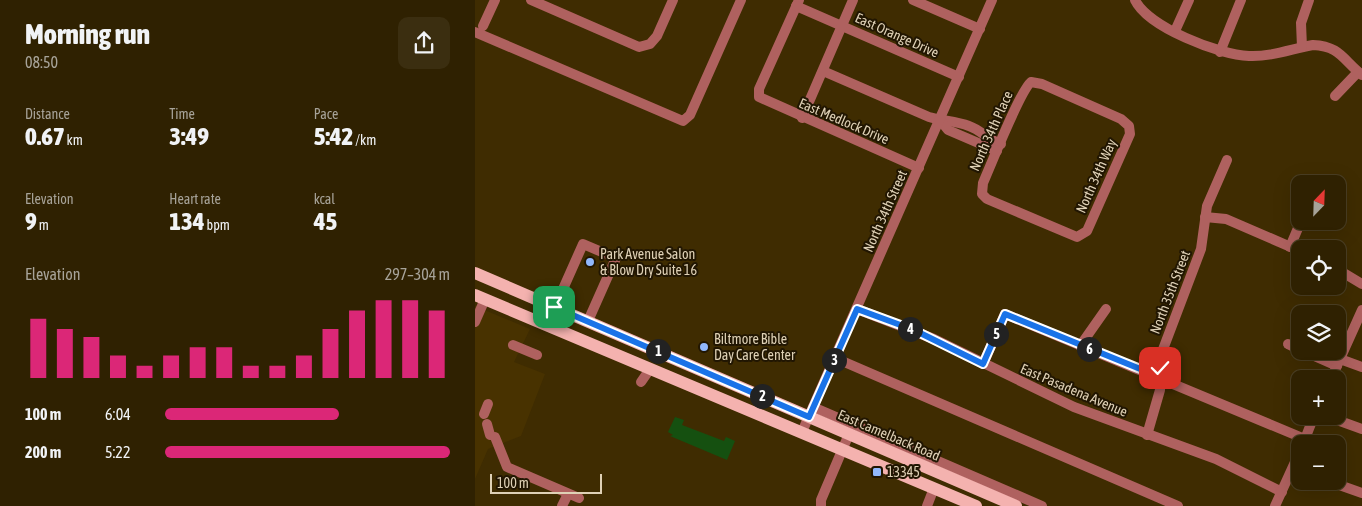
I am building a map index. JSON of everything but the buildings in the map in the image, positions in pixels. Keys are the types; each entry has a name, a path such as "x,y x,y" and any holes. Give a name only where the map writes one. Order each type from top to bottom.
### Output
{"main road":[{"name":"East Camelback Road","path":"475,273 658,351 811,412 849,434 1023,504"},
{"path":"480,297 843,448 976,506"},
{"path":"650,369 658,351"}],"street":[{"path":"495,0 479,29 683,120 690,115 741,0"},
{"path":"531,0 639,46 650,44 657,36 673,0"},
{"path":"802,118 853,0"},
{"path":"913,0 980,29"},
{"name":"North 34th Street","path":"802,432 992,0"},
{"path":"1135,0 1150,19 1220,52 1265,56 1313,45 1330,47 1342,54 1360,74 1335,96"},
{"path":"1175,32 1189,0"},
{"path":"1220,52 1241,0"},
{"path":"1302,47 1301,23 1309,0"},
{"name":"East Orange Drive","path":"798,3 843,26 959,77"},
{"name":"East Medlock Drive","path":"798,3 759,88 759,98 919,168"},
{"path":"823,71 940,120 950,120 969,126 999,147"},
{"name":"North 34th Way","path":"982,194 987,199 1072,236 1082,235 1087,230 1130,134 1129,126 1121,119 1042,84 1031,82"},
{"name":"North 34th Place","path":"982,194 983,183 1025,89 1031,82"},
{"path":"940,120 947,130 999,147"},
{"path":"965,137 969,126"},
{"name":"North 35th Street","path":"1147,435 1156,408 1162,352 1201,249 1207,206 1227,160"},
{"path":"1205,217 1226,219 1291,247"},
{"path":"547,325 583,244 615,258 588,321"},
{"path":"1346,274 1362,284"},
{"path":"475,322 480,297"},
{"name":"East Pasadena Avenue","path":"857,309 914,330 1074,407 1216,459 1281,492"},
{"path":"1080,346 1106,309"},
{"path":"1336,370 1362,310"},
{"path":"983,364 1005,314 1160,377 1291,435"},
{"path":"513,345 537,355"},
{"path":"835,358 1178,506"},
{"path":"1330,360 1362,367"},
{"path":"641,382 650,369"},
{"path":"488,404 486,419 507,467 579,498"},
{"name":"East Camelback Road","path":"811,412 1023,504 1042,506"},
{"path":"1346,423 1362,429"},
{"path":"821,506 821,500 849,434"},
{"path":"1275,506 1281,492 1291,478"},
{"path":"1346,487 1362,493"},
{"path":"928,503 934,488"},
{"path":"563,506 568,494"}],"shaded area":[{"path":"475,306 530,329 514,362 545,374 521,436 488,449 475,479"}],"green space":[{"path":"675,417 684,420 682,425 724,441 726,437 735,441 727,460 670,436 673,435 668,432"}],"place":[{"name":"Park Avenue Salon & Blow Dry Suite 16","path":"590,262"},
{"name":"Biltmore Bible Day Care Center","path":"704,347"},
{"name":"13345","path":"877,472"}],"route":[{"path":"554,307 809,417 857,309 914,330 983,364 1005,314 1018,321 1160,377 1160,368"}]}
